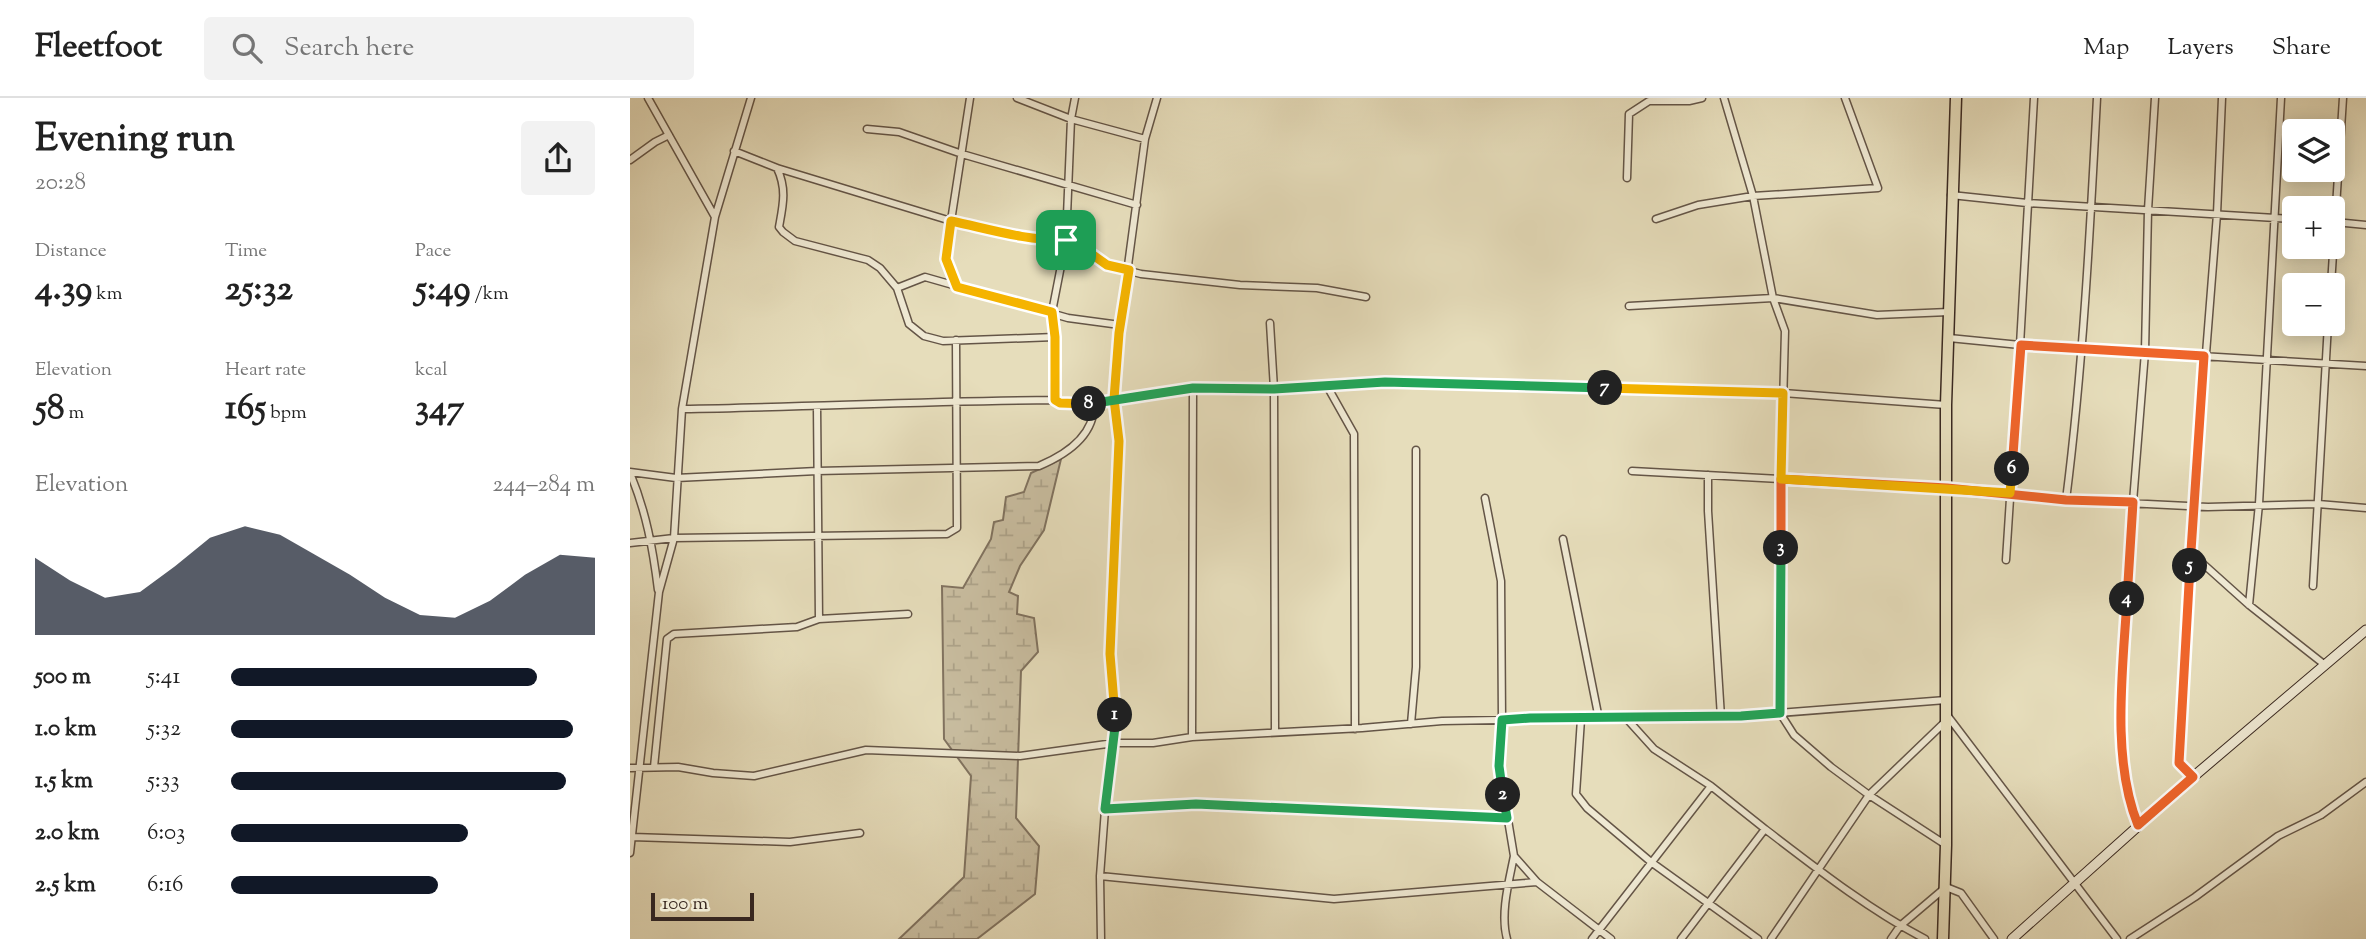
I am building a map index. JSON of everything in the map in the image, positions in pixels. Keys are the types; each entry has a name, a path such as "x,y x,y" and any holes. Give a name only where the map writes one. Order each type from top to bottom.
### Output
{"highway":[{"path":"1943,939 1946,887 1946,405 1956,98"}],"main road":[{"path":"2012,939 2138,825 2366,630"}],"street":[{"path":"648,98 715,217"},
{"path":"630,853 659,592 674,538 682,409 715,217 751,98"},
{"path":"957,287 946,259 970,98"},
{"path":"1017,98 1071,119 1145,139"},
{"path":"1055,400 1055,337 1052,312 1066,240 1071,119 1075,98"},
{"path":"1101,939 1100,876 1115,727 1110,654 1119,441 1114,399 1120,325 1145,139 1157,98"},
{"path":"1627,178 1629,114 1649,101 1689,101 1702,98"},
{"path":"1724,98 1753,197 1773,298 1785,331 1780,713 1794,735 1869,795 1946,845"},
{"path":"1656,219 1698,205 1753,197 1878,188 1845,98"},
{"path":"2006,560 2034,98"},
{"path":"2066,500 2074,434 2091,207 2096,98"},
{"path":"2138,825 2132,810 2123,765 2122,686 2144,352 2148,210 2155,98"},
{"path":"2193,777 2179,763 2204,356 2217,215 2222,98"},
{"path":"2249,605 2259,504 2281,98"},
{"path":"2336,196 2343,98"},
{"path":"867,129 899,132 962,154 1137,205"},
{"path":"630,160 669,135"},
{"path":"734,151 777,168 951,221 1046,241 1066,240 1107,265 1141,274 1240,285 1317,288 1366,297"},
{"path":"777,168 785,188 779,227 783,232 795,241 868,260 880,268 897,288 909,324 924,337 943,341 1055,337"},
{"path":"1951,195 2027,203 2282,218"},
{"path":"2345,223 2366,225"},
{"path":"897,288 925,277 1083,322 1120,325"},
{"path":"1629,306 1773,298 1877,315 1950,312"},
{"path":"1270,323 1274,389 1275,732"},
{"path":"2313,586 2327,336"},
{"path":"1949,338 2080,349 2366,366"},
{"path":"630,543 674,538 954,532 957,528 956,340"},
{"path":"682,409 1055,400 1060,403 1094,405 1114,399 1193,388 1274,389 1385,382 1783,393 1946,405"},
{"path":"1327,386 1353,434 1356,729"},
{"path":"1192,737 1193,388"},
{"path":"659,592 652,540 641,499 630,472 676,478 817,471 1039,466 1067,451 1086,433 1094,417 1094,405"},
{"path":"817,407 819,619"},
{"path":"1411,724 1416,667 1416,450"},
{"path":"1632,471 1947,488 2066,500 2194,506 2318,504 2366,508"},
{"path":"1708,475 1721,717"},
{"path":"1485,498 1501,582 1502,720 1499,766 1514,856 1508,886 1505,931 1507,939"},
{"path":"1563,539 1599,719"},
{"path":"2191,553 2249,605 2325,665"},
{"path":"654,767 667,639 674,634 797,627 819,619 908,614"},
{"path":"630,768 678,767 754,776 866,750 1020,757 1114,743 1153,743 1192,737 1356,729 1442,721 1721,717 1946,700"},
{"path":"1771,939 1869,795 1946,717 2117,939"},
{"path":"1626,718 1654,749 1711,786 1819,870 1900,926 1925,939"},
{"path":"1581,719 1576,794 1587,808 1651,862 1758,939"},
{"path":"2130,939 2195,897 2278,836 2320,815 2366,782"},
{"path":"1592,939 1711,786"},
{"path":"1105,809 1196,804 1507,818"},
{"path":"1681,939 1765,829"},
{"path":"632,836 790,842 860,832"},
{"path":"1514,856 1537,883 1611,939"},
{"path":"1100,876 1334,899 1537,883"},
{"path":"1891,939 1900,926 1946,887 1961,893 1994,939"}],"green space":[{"path":"1061,459 1044,530 1020,566 1009,592 1018,596 1017,614 1034,618 1038,652 1021,671 1016,818 1039,846 1035,894 977,939 899,939 964,877 971,776 944,739 942,586 963,588 991,539 994,522 1003,520 1006,497 1024,492 1031,473"}],"route":[{"path":"1066,240 1046,241 951,221 946,259 957,287 1052,312 1055,337 1055,400 1060,403 1094,405 1114,399 1193,388 1274,389 1385,382 1783,393 1781,479 1864,484 1947,488 2010,493 2021,345 2204,356 2179,763 2193,777 2138,825 2132,810 2123,765 2122,722 2133,502 2066,500 1947,488 1781,479 1780,713 1502,720 1499,766 1507,818 1196,804 1105,809 1115,727 1110,654 1119,441 1114,399 1119,333 1129,270 1107,265 1066,240"}]}
